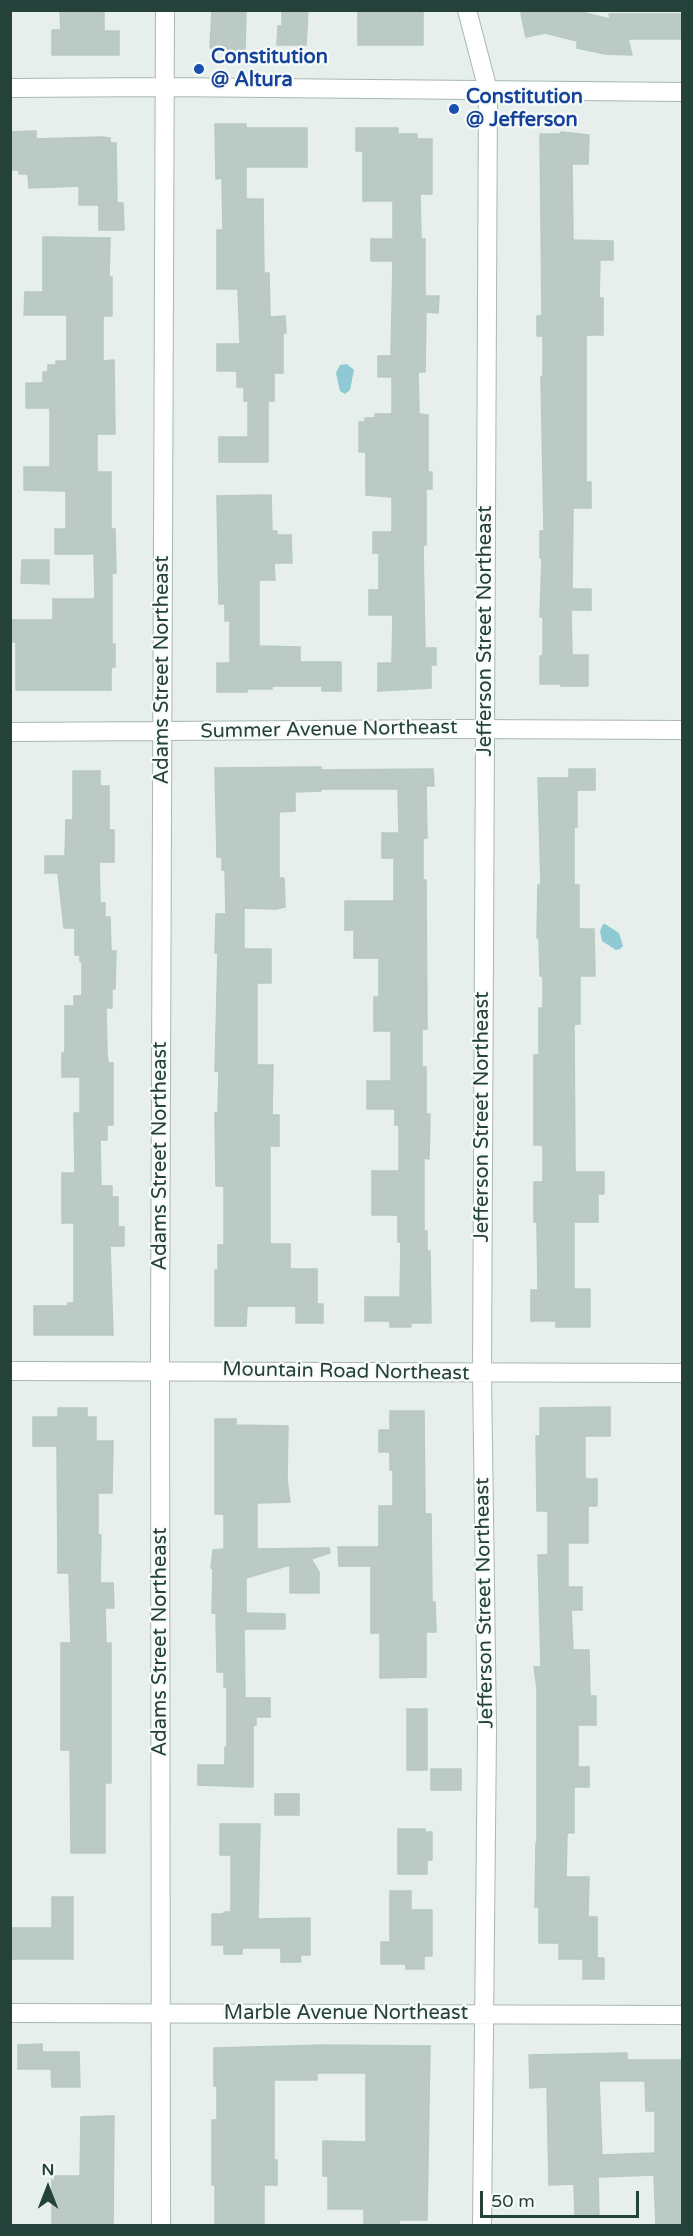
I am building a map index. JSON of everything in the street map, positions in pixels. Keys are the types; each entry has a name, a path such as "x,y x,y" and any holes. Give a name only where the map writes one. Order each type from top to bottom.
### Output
{"street":[{"name":"Adams Street Northeast","path":"161,2226 160,1371 165,10"},
{"name":"Jefferson Street Northeast","path":"467,10 488,90 482,1373 487,1731 482,2014 482,2226"},
{"path":"10,88 165,87 682,92"},
{"name":"Summer Avenue Northeast","path":"10,732 682,730"},
{"name":"Mountain Road Northeast","path":"10,1371 682,1373"},
{"name":"Marble Avenue Northeast","path":"10,2013 682,2015"}],"water":[{"path":"347,364 354,370 350,390 345,394 340,391 336,373 340,365"},
{"path":"603,924 619,933 623,946 620,949 616,950 602,941 600,931"}],"building":[{"path":"60,10 104,10 104,31 119,31 119,55 52,55 52,30 61,30"},
{"path":"212,10 246,10 245,51 212,51 210,48"},
{"path":"282,10 308,10 306,45 277,45 278,26 282,26"},
{"path":"358,10 423,12 423,45 358,45"},
{"path":"533,10 573,10 610,19 609,14 682,14 682,39 628,39 632,55 605,54 577,48 577,41 545,33 526,37 521,13"},
{"path":"215,124 246,124 246,128 307,128 307,167 246,167 246,199 263,199 264,273 269,273 270,317 285,316 283,373 274,373 274,401 268,401 268,462 219,462 219,437 248,437 248,401 244,401 244,387 237,387 237,371 217,371 217,344 240,344 238,289 217,289 217,230 223,230 222,178 216,179"},
{"path":"356,128 398,128 398,134 417,134 417,139 432,139 432,194 420,194 421,239 425,239 425,296 439,296 438,313 426,312 425,372 418,372 419,414 428,415 428,472 432,472 432,489 426,489 426,545 423,545 425,648 436,648 436,665 431,665 431,688 378,691 378,663 392,663 393,615 369,615 369,590 379,590 379,553 373,553 373,532 392,532 392,497 366,495 366,452 359,452 359,422 365,422 365,418 375,418 375,414 392,414 392,377 378,377 378,356 391,356 393,261 371,261 371,239 393,239 393,201 363,201 363,151 356,151"},
{"path":"36,131 36,139 102,137 110,138 110,143 116,143 117,203 123,203 124,230 99,230 99,205 79,205 79,186 29,188 28,174 19,174 19,170 10,170 10,132"},
{"path":"561,132 589,135 588,164 572,164 573,240 613,241 613,260 600,260 599,298 603,298 603,335 586,335 586,482 591,482 591,508 573,508 572,589 591,589 591,610 571,610 572,655 588,655 588,686 540,684 543,617 540,617 542,558 540,558 540,531 544,531 541,377 543,376 543,336 537,336 537,316 542,316 540,134 561,134"},
{"path":"43,237 110,238 109,277 112,277 112,316 103,316 103,361 114,360 115,434 97,434 97,472 111,472 111,529 115,529 116,573 112,573 112,644 115,644 115,667 111,667 111,690 16,690 16,642 10,642 10,620 53,620 53,599 95,599 94,554 55,554 55,529 66,529 66,491 24,490 24,467 50,467 50,408 26,408 26,383 43,383 43,372 48,372 48,365 56,365 56,361 67,361 67,315 24,315 25,292 43,292"},
{"path":"271,495 272,531 277,531 277,535 291,535 292,563 274,563 275,580 259,580 259,646 300,647 300,662 341,662 341,691 322,691 322,686 272,686 272,689 247,689 247,692 217,692 217,663 230,663 230,621 225,621 225,604 219,604 217,496"},
{"path":"22,560 49,560 49,584 21,583"},
{"path":"321,767 321,770 433,769 434,786 426,786 427,838 423,838 423,880 426,880 427,1029 422,1029 422,1067 426,1067 426,1114 430,1114 429,1159 424,1158 424,1231 427,1231 427,1251 430,1251 431,1323 411,1323 411,1327 390,1327 390,1321 365,1321 365,1297 400,1297 401,1242 398,1242 398,1215 372,1215 372,1171 399,1171 399,1125 395,1125 395,1109 367,1109 367,1081 391,1081 391,1031 374,1031 374,997 379,997 379,958 354,958 354,930 345,930 345,901 394,901 394,858 382,858 382,833 399,833 398,789 321,789 321,791 295,792 295,811 279,812 279,878 284,878 285,907 244,908 244,949 271,949 271,983 257,983 257,1065 273,1065 272,1115 279,1115 279,1146 270,1146 270,1244 290,1244 290,1269 317,1269 317,1304 323,1304 323,1323 296,1323 296,1306 247,1306 246,1326 215,1326 215,1270 218,1270 218,1245 224,1245 224,1186 216,1186 215,1113 218,1113 219,1071 215,1071 218,953 215,953 216,914 226,914 225,870 222,870 222,857 217,857 215,768"},
{"path":"569,769 595,769 595,790 577,790 577,827 574,827 574,885 579,885 579,929 594,929 595,976 580,976 580,1024 574,1024 575,1172 604,1172 604,1194 598,1194 598,1222 574,1222 574,1289 590,1289 590,1327 556,1327 556,1321 531,1321 531,1290 538,1290 534,1182 543,1182 543,1145 534,1145 534,1055 539,1055 539,1008 543,1008 543,976 540,976 539,938 537,938 538,885 541,885 538,778 569,778"},
{"path":"73,771 100,771 100,786 109,786 109,830 114,830 114,862 99,862 100,903 105,903 105,917 110,917 111,951 116,951 112,1008 106,1008 108,1063 113,1063 113,1125 107,1125 107,1140 100,1140 101,1186 112,1186 112,1197 118,1197 118,1227 124,1227 124,1246 110,1246 113,1335 34,1335 34,1306 68,1306 68,1303 74,1303 74,1223 62,1223 62,1173 75,1173 74,1113 80,1113 80,1077 62,1077 62,1053 65,1053 65,1006 74,1006 74,996 82,996 82,962 80,955 75,955 75,928 64,928 58,873 45,873 45,856 65,856 66,820 73,820"},
{"path":"610,1407 610,1436 585,1436 585,1479 597,1479 597,1506 588,1506 588,1543 568,1543 568,1587 582,1587 582,1610 571,1610 573,1650 589,1650 590,1696 596,1696 596,1725 578,1725 578,1767 589,1767 589,1787 574,1787 574,1833 567,1833 566,1877 589,1877 588,1917 597,1917 597,1958 604,1958 604,1979 583,1979 583,1959 559,1959 559,1943 539,1943 539,1907 535,1907 537,1689 534,1667 541,1667 538,1555 548,1555 548,1511 537,1511 536,1436 540,1436 540,1408"},
{"path":"58,1408 87,1408 87,1417 96,1417 96,1441 113,1441 112,1493 98,1493 98,1535 101,1535 100,1583 113,1583 114,1608 105,1608 106,1643 111,1643 111,1783 105,1783 105,1853 71,1853 70,1750 61,1750 61,1643 71,1643 69,1573 58,1573 57,1446 33,1446 33,1417 58,1417"},
{"path":"390,1411 424,1411 425,1514 431,1514 432,1602 435,1602 436,1632 426,1632 426,1677 380,1678 380,1633 371,1633 371,1566 339,1566 338,1547 379,1547 379,1506 393,1506 393,1470 390,1470 390,1452 379,1452 379,1430 390,1430"},
{"path":"215,1419 236,1419 236,1425 288,1426 287,1479 290,1502 257,1503 257,1549 329,1548 330,1553 311,1559 319,1572 319,1593 290,1593 290,1565 246,1578 246,1613 285,1614 285,1629 244,1629 245,1698 270,1698 270,1717 256,1717 256,1725 253,1725 253,1787 198,1785 198,1765 225,1765 225,1747 227,1747 227,1687 224,1687 224,1672 217,1672 216,1613 212,1613 213,1550 224,1549 224,1514 215,1514"},
{"path":"407,1709 427,1709 427,1770 407,1770"},
{"path":"431,1769 461,1769 461,1790 431,1790"},
{"path":"275,1794 299,1794 299,1815 275,1815"},
{"path":"220,1824 260,1824 258,1919 310,1918 310,1955 300,1955 301,1962 281,1962 281,1948 242,1948 242,1954 224,1954 224,1945 212,1945 212,1914 231,1912 231,1855 220,1855"},
{"path":"398,1829 425,1829 425,1832 432,1832 432,1860 427,1860 427,1874 398,1874"},
{"path":"390,1891 411,1891 411,1910 432,1910 432,1956 424,1956 424,1969 406,1969 406,1964 381,1964 381,1942 390,1942"},
{"path":"52,1897 73,1897 73,1959 11,1959 11,1928 52,1928"},
{"path":"42,2044 42,2052 79,2052 80,2087 52,2087 51,2069 18,2069 18,2045"},
{"path":"325,2045 430,2046 427,2220 399,2220 399,2225 364,2225 364,2209 328,2209 328,2176 323,2176 323,2141 366,2142 366,2073 317,2073 317,2080 274,2080 274,2160 277,2160 277,2185 264,2185 264,2226 215,2226 215,2185 212,2185 212,2120 217,2120 217,2086 214,2086 214,2048"},
{"path":"627,2053 627,2060 682,2060 682,2226 656,2226 654,2175 598,2177 599,2217 575,2217 574,2184 549,2185 547,2087 530,2088 529,2055","holes":["599,2081 645,2081 646,2111 655,2111 655,2153 602,2155"]},
{"path":"114,2116 113,2226 52,2226 52,2176 80,2176 81,2117"}],"place":[{"name":"Constitution @ Altura","path":"199,69"},
{"name":"Constitution @ Jefferson","path":"454,109"}]}
